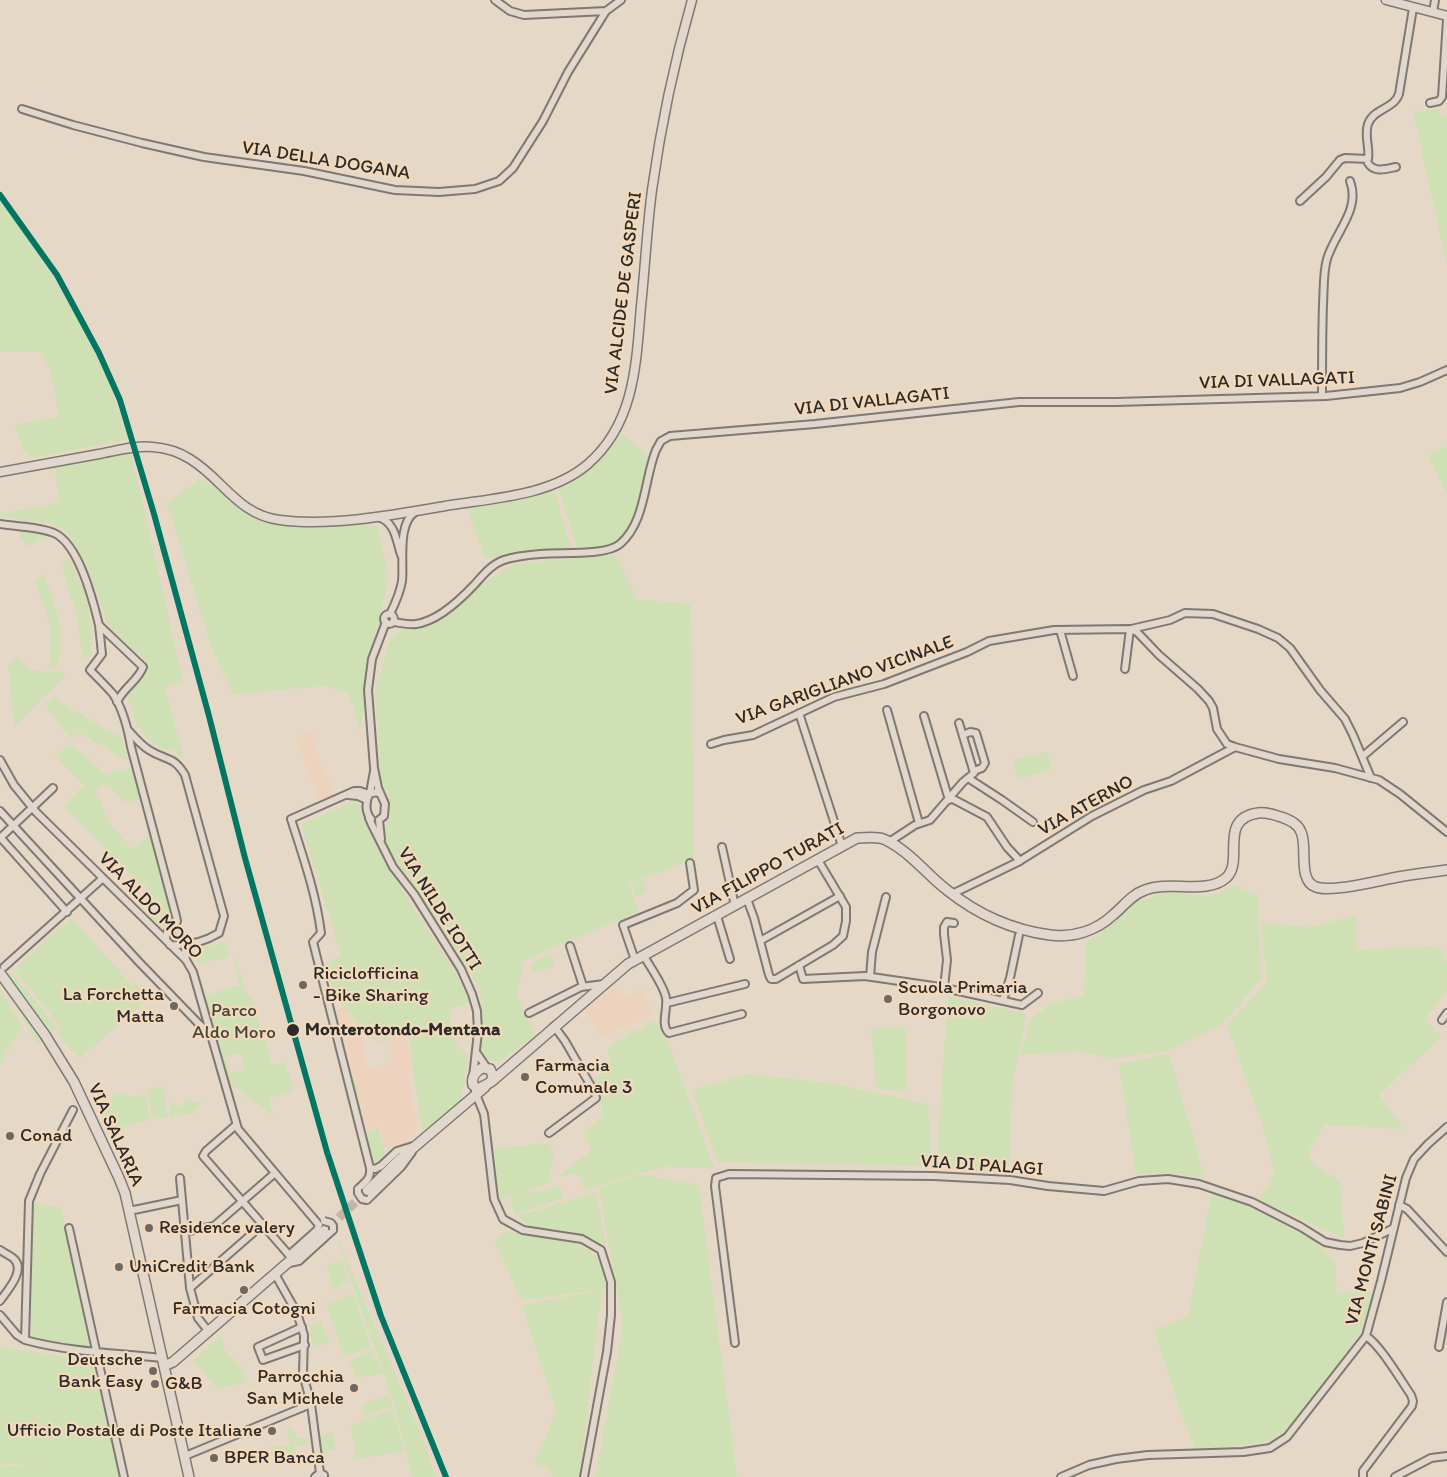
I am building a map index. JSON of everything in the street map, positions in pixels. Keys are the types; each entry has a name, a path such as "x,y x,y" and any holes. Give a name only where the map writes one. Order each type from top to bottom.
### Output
{"main road":[{"name":"VIA FILIPPO TURATI","path":"488,1084 628,964 857,838 881,838 890,842 906,852 952,894 986,915 1005,924 1050,935 1076,934 1089,930 1112,916 1130,898 1145,890 1169,885 1205,886 1224,879 1229,874 1233,865 1234,833 1249,816 1258,813 1272,814 1298,826 1303,836 1304,865 1308,879 1316,887 1343,887 1447,870"},
{"name":"VIA SALARIA","path":"2,970 74,1082 120,1178 189,1477"},
{"name":"VIA FILIPPO TURATI","path":"363,1194 397,1162 462,1107 479,1070 503,1066 518,1059"},
{"path":"462,1107 473,1085 478,1089 488,1084 493,1076 489,1068"},
{"path":"163,1362 173,1362 276,1274 288,1259 329,1226"}],"street":[{"path":"495,0 510,11 524,15 606,11"},
{"name":"VIA DELLA DOGANA","path":"22,109 124,139 204,157 304,171 395,190 439,192 475,189 499,181 513,168 543,121 568,72 606,11 621,0"},
{"name":"VIA ALCIDE DE GASPERI","path":"0,472 149,447 174,451 199,465 244,506 265,517 294,521 377,517 539,490 560,482 579,471 594,458 610,439 628,404 635,374 652,191 674,64 692,0"},
{"path":"1386,0 1401,2 1413,8 1447,16"},
{"path":"1433,12 1435,0"},
{"path":"1367,171 1369,149 1366,132 1369,120 1376,112 1396,101 1399,94 1413,8"},
{"path":"1430,102 1439,101 1442,97 1447,20"},
{"path":"1300,201 1326,177 1340,160 1345,158 1368,161"},
{"path":"1368,161 1370,168 1375,170 1396,167"},
{"path":"1322,396 1325,269 1331,248 1348,216 1352,204 1353,190 1350,181"},
{"name":"VIA DI VALLAGATI","path":"394,622 416,624 434,618 458,600 490,568 502,561 516,557 542,554 606,550 617,546 626,537 639,514 657,448 664,438 670,436 815,424 1019,402 1322,396 1400,388 1420,382 1447,370"},
{"path":"390,614 394,617 394,622 390,624 386,622 385,617 390,614 401,587 406,522 416,511"},
{"path":"391,524 397,514 406,522"},
{"path":"377,517 391,524 402,559"},
{"path":"0,524 46,530 60,536 68,545 85,576 92,595 99,625 102,654 90,670 112,692 128,730 133,756 177,920 172,929 166,934 168,943 185,944 208,940 219,933 224,916 185,775 180,766 173,760 150,751 128,730"},
{"name":"VIA GARIGLIANO VICINALE","path":"711,744 753,735 834,697 884,684 967,652 989,641 1060,630 1131,629 1170,620 1185,613 1213,614 1275,636 1290,648 1318,687 1345,719 1363,756 1371,778"},
{"name":"VIA NILDE IOTTI","path":"381,842 379,820 384,816 385,810 374,768 368,698 369,678 375,649 386,622"},
{"path":"99,625 144,667 117,702"},
{"path":"1125,669 1131,629 1137,632 1159,655 1198,689 1213,708 1217,729 1227,744 1295,762 1335,768 1384,783 1447,832"},
{"path":"1060,630 1073,676"},
{"path":"887,710 919,823"},
{"path":"800,713 842,846"},
{"path":"924,716 950,799 987,817 1007,847 1020,861"},
{"path":"1363,756 1403,722"},
{"path":"959,723 974,771"},
{"path":"890,842 919,823 930,820 974,771 982,768 985,763 976,733 970,732 963,735"},
{"name":"VIA ATERNO","path":"952,894 1020,861 1092,816 1144,790 1171,781 1235,747"},
{"name":"VIA ALDO MORO","path":"0,760 14,784 32,807 186,960 193,972 236,1125 315,1220"},
{"name":"VIA NILDE IOTTI","path":"374,768 368,796 369,818 372,825 393,867 414,894 461,969 472,994 477,1011 478,1032 473,1085"},
{"path":"968,778 1033,822"},
{"path":"52,788 0,838 67,912"},
{"path":"363,1194 370,1176 370,1168 313,942 321,932 318,908 291,819 348,795 368,796 377,792 380,794"},
{"path":"0,811 172,997 210,1034"},
{"path":"369,818 376,821 379,820"},
{"path":"722,847 735,906"},
{"path":"747,899 771,979 776,979 833,946 843,936 846,908 818,860"},
{"name":"VIA FILIPPO TURATI","path":"635,960 622,924 677,903 694,890 690,863"},
{"path":"2,970 103,878"},
{"path":"760,941 840,896"},
{"path":"870,977 872,952 886,897"},
{"path":"717,916 730,959"},
{"path":"944,988 947,960 944,927 947,922 954,923"},
{"path":"154,930 172,929 181,932 185,944 186,960"},
{"path":"1003,1000 1010,978 1019,935"},
{"path":"570,946 583,986"},
{"path":"644,956 666,996 665,1025 669,1033 742,1014"},
{"path":"799,965 802,979 870,977 944,988 1022,1005 1038,993"},
{"path":"529,1014 583,986 605,984"},
{"path":"667,1003 745,984"},
{"path":"1442,1020 1447,1012"},
{"path":"549,1133 596,1098 595,1093 570,1050 554,1026"},
{"path":"475,1051 489,1068"},
{"path":"473,1085 484,1114 494,1199 503,1219 523,1230 582,1239 601,1250 611,1282 611,1315 607,1352 584,1477"},
{"path":"25,1340 29,1201 40,1174 73,1110"},
{"path":"236,1125 206,1151 203,1156 262,1225 288,1259 317,1230 319,1225 315,1220"},
{"name":"VIA MONTI SABINI","path":"1061,1477 1096,1463 1128,1457 1243,1452 1272,1447 1282,1442 1366,1336 1406,1178 1414,1160 1447,1126"},
{"path":"370,1168 375,1169 397,1152 418,1145"},
{"path":"184,1232 214,1226 275,1173"},
{"name":"VIA DI PALAGI","path":"735,1343 715,1186 716,1178 729,1174 934,1176 1010,1180 1048,1186 1104,1191 1139,1181 1168,1179 1199,1184 1252,1202 1301,1227 1325,1242 1350,1246 1363,1243 1394,1228"},
{"path":"180,1178 190,1288 198,1318 208,1332"},
{"path":"129,1211 182,1200"},
{"path":"1399,1205 1407,1209 1447,1252"},
{"path":"315,1220 329,1226"},
{"path":"190,1288 262,1225"},
{"path":"69,1228 124,1477"},
{"path":"0,1250 14,1259 18,1264 18,1272 0,1301"},
{"path":"276,1274 298,1313 302,1327 305,1345 303,1374 311,1404 320,1475"},
{"path":"1439,1347 1447,1302"},
{"path":"0,1315 17,1335 38,1344 163,1362"},
{"path":"302,1327 258,1347 263,1360 305,1345"},
{"path":"1363,1477 1363,1471 1412,1406 1413,1401 1411,1395 1372,1340 1366,1336"},
{"path":"185,1456 311,1404"},
{"path":"1395,1477 1431,1458 1447,1456"}],"shaded area":[{"path":"311,730 334,797 319,800 296,738"},
{"path":"615,988 621,998 643,989 652,1015 602,1038 583,1008"},
{"path":"346,1006 351,1029 360,1028 367,1070 393,1062 389,1040 407,1036 413,1075 408,1077 418,1130 409,1135 410,1143 385,1147 379,1125 367,1130 336,1011"}],"green space":[{"path":"1438,109 1441,116 1447,115 1447,264 1413,112"},
{"path":"0,200 28,239 67,300 90,342 112,391 128,439 32,458 25,452 14,425 59,417 51,372 40,351 0,352"},
{"path":"621,433 649,457 635,512 625,532 613,545 605,548 578,551 558,487 581,476 599,460"},
{"path":"1447,446 1447,493 1428,455"},
{"path":"130,453 182,678 182,682 165,686 184,759 174,751 163,749 148,740 136,724 132,707 125,697 148,672 147,662 108,625 87,565 67,532 45,522 0,517 0,514 60,502 54,468"},
{"path":"200,479 280,520 377,526 388,576 360,730 349,694 324,686 233,694 211,645 167,503"},
{"path":"554,489 571,549 485,558 468,510"},
{"path":"16,530 49,534 27,547"},
{"path":"616,555 637,600 691,603 694,858 630,884 639,912 520,963 522,971 516,993 535,1035 500,1061 487,1060 481,1049 483,1021 480,989 434,916 389,853 385,842 384,826 391,817 388,793 381,786 375,690 392,636 517,563"},
{"path":"69,558 85,593 92,628 91,656 82,658 78,620 61,565"},
{"path":"43,574 59,621 59,657 55,669 49,668 49,620 35,581"},
{"path":"19,657 30,670 68,673 14,727 8,663"},
{"path":"55,696 59,702 122,738 127,760 80,733 70,738 45,704"},
{"path":"69,743 108,776 110,772 130,768 135,779 139,799 126,803 110,787 101,784 94,792 102,803 100,804 112,826 133,850 150,835 175,920 173,927 158,929 145,914 160,908 145,884 140,884 64,806 84,785 55,757"},
{"path":"1047,752 1052,769 1018,779 1013,760"},
{"path":"357,800 401,888 456,974 470,1003 448,1009 457,1045 468,1056 460,1107 422,1131 408,1031 381,1042 367,1037 335,995 324,964 341,954 301,824"},
{"path":"642,879 646,892 636,896 632,885"},
{"path":"1236,885 1257,896 1261,979 1222,1025 1163,1052 1111,1058 1078,1051 1020,1055 1031,1019 1049,1005 1084,994 1086,944 1137,902 1164,893 1213,896"},
{"path":"1356,915 1356,950 1438,946 1447,963 1447,990 1425,1020 1442,1036 1379,1095 1404,1129 1324,1125 1308,1153 1315,1166 1340,1181 1344,1238 1258,1200 1275,1174 1264,1130 1227,1025 1267,982 1261,923 1311,927"},
{"path":"71,918 132,985 135,983 149,998 79,1059 57,1034 62,1028 14,969"},
{"path":"226,942 229,957 198,964 195,949"},
{"path":"551,953 554,966 534,973 530,965"},
{"name":"Parco Aldo Moro","path":"234,959 236,959 246,995 251,995 272,1065 285,1063 294,1090 269,1098 273,1116 234,1086 226,1083 220,1063 226,1059 231,1073 245,1070 241,1053 220,1058 202,996 240,985"},
{"path":"12,972 57,1028 39,1045 0,979 0,977"},
{"path":"0,990 22,1025 0,1065"},
{"path":"948,996 1027,1014 1013,1079 1008,1175 936,1167"},
{"path":"655,1020 669,1044 714,1168 662,1167 586,1190 578,1173 558,1176 592,1150 584,1133 603,1114 593,1080 610,1067 608,1047"},
{"path":"871,1028 905,1028 905,1092 876,1088"},
{"path":"1169,1054 1205,1178 1171,1173 1136,1174 1119,1064"},
{"path":"749,1074 830,1083 928,1104 932,1166 718,1162 692,1090"},
{"path":"354,1076 366,1134 378,1128 386,1156 371,1165 349,1078"},
{"path":"163,1087 168,1118 152,1119 148,1089"},
{"path":"115,1092 136,1098 145,1093 150,1119 130,1124 113,1139 98,1106 109,1101"},
{"path":"184,1099 201,1103 193,1113 170,1117 169,1102 185,1107"},
{"path":"549,1143 554,1155 551,1166 551,1182 520,1194 544,1191 558,1184 564,1198 515,1215 510,1201 516,1195 499,1201 494,1148"},
{"path":"644,1174 699,1186 737,1477 595,1477 623,1327 599,1188"},
{"path":"596,1192 606,1245 602,1247 586,1236 528,1226 518,1216"},
{"path":"1212,1192 1249,1203 1315,1241 1335,1264 1337,1294 1364,1288 1373,1294 1360,1334 1288,1430 1267,1442 1196,1450 1182,1415 1154,1330 1188,1316"},
{"path":"32,1203 61,1207 90,1344 82,1346 39,1341 32,1337"},
{"path":"333,1228 417,1425 436,1477 412,1477 395,1407"},
{"path":"506,1231 577,1243 596,1255 607,1289 521,1300 495,1241"},
{"path":"342,1259 349,1280 333,1291 327,1267"},
{"path":"602,1290 579,1477 552,1477 550,1469 535,1464 556,1411 522,1305"},
{"path":"354,1293 371,1347 344,1357 326,1304"},
{"path":"320,1321 329,1343 314,1349 308,1326"},
{"path":"222,1335 224,1349 245,1373 242,1376 247,1383 218,1389 193,1361"},
{"path":"0,1347 93,1360 119,1477 0,1477 0,1465 55,1467 0,1463"},
{"path":"372,1350 383,1374 357,1377 349,1361"},
{"path":"387,1394 393,1406 365,1416 362,1405"},
{"path":"393,1409 404,1451 356,1459 351,1425"},
{"path":"292,1428 297,1438 308,1439 307,1445 295,1447 296,1459 272,1457 271,1447 290,1445 287,1429"},
{"path":"333,1432 336,1449 321,1453 318,1437"}],"tunnel":[{"path":"329,1227 364,1194"}],"transit line":[{"path":"0,195 57,275 99,353 120,400 154,514 209,716 245,858 327,1152 381,1316 446,1477"}],"place":[{"name":"Riciclofficina - Bike Sharing","path":"303,985"},
{"name":"Scuola Primaria Borgonovo","path":"888,999"},
{"name":"La Forchetta Matta","path":"174,1006"},
{"name":"Monterotondo-Mentana","path":"293,1030"},
{"name":"Farmacia Comunale 3","path":"525,1077"},
{"name":"Conad","path":"10,1136"},
{"name":"Residence valery","path":"149,1228"},
{"name":"UniCredit Bank","path":"119,1267"},
{"name":"Farmacia Cotogni","path":"244,1290"},
{"name":"Deutsche Bank Easy","path":"153,1371"},
{"name":"G&B","path":"155,1384"},
{"name":"Parrocchia San Michele","path":"354,1388"},
{"name":"Ufficio Postale di Poste Italiane","path":"272,1431"},
{"name":"BPER Banca","path":"214,1458"}]}
